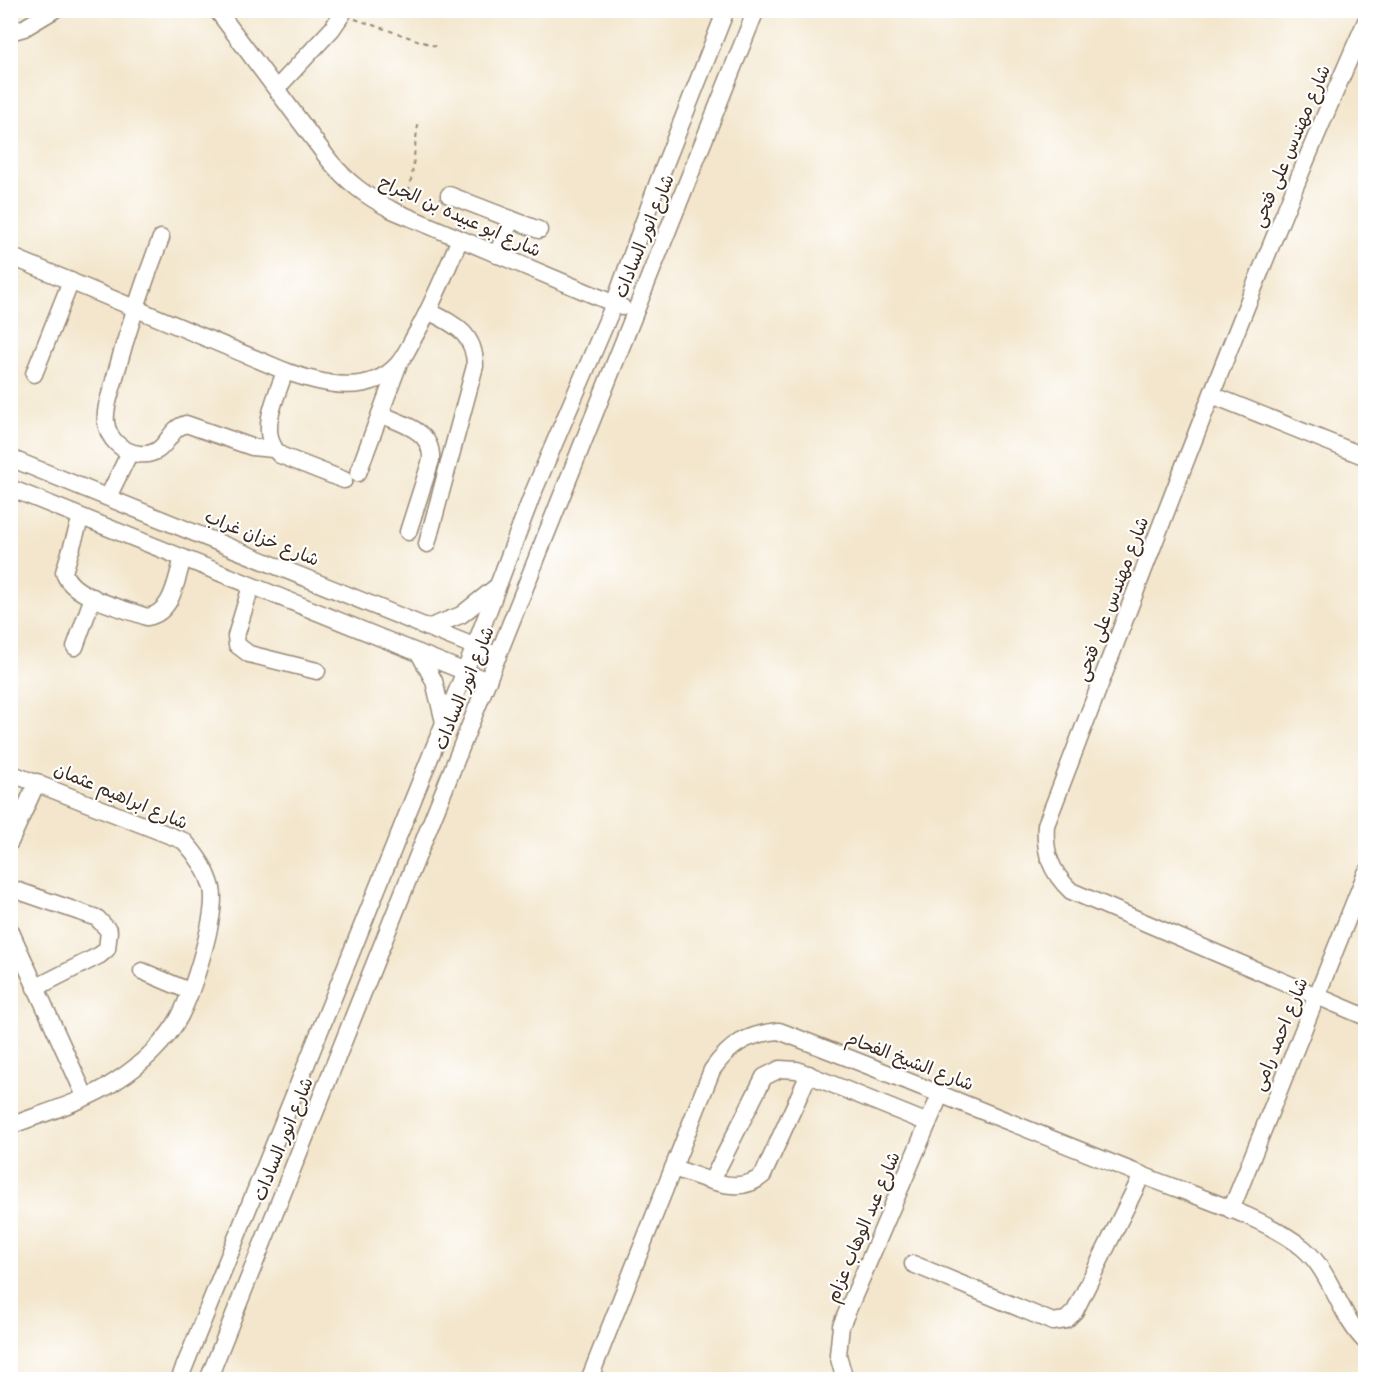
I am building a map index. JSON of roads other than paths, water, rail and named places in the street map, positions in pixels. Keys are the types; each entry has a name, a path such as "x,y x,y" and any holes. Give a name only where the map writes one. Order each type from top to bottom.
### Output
{"street":[{"path":"10,32 24,28 54,10"},
{"name":"شارع ابو عبيده بن الجراح","path":"217,10 346,181 362,194 402,214 634,312"},
{"name":"شارع انور السادات","path":"179,1380 475,646 533,493 614,304 658,182 726,10"},
{"name":"شارع انور السادات","path":"208,1380 756,10"},
{"path":"277,88 324,38 351,15"},
{"name":"شارع مهندس على فتحى","path":"1365,21 1298,178 1212,395 1047,825 1045,844 1053,870 1071,891 1365,1017"},
{"path":"449,195 539,230"},
{"path":"497,255 511,219"},
{"path":"161,238 133,308 106,413 109,432 121,448 130,452 147,454 159,450 178,427 186,424 252,447 273,449"},
{"path":"285,371 268,424 273,449 280,455 351,476 380,414 399,363 428,311 460,239"},
{"path":"10,256 285,371 330,385 369,382 387,375 399,363"},
{"path":"34,374 71,281"},
{"path":"427,544 475,366 475,354 466,334 458,326 428,311"},
{"path":"1212,395 1365,457"},
{"path":"380,414 418,431 429,443 432,460 408,532"},
{"path":"108,497 130,452"},
{"name":"شارع خزان غراب","path":"10,458 498,656"},
{"path":"423,484 443,485"},
{"path":"10,488 488,681"},
{"path":"81,517 64,572 71,587 93,597 147,617 156,615 164,610 168,602 183,558"},
{"path":"252,586 236,636 237,645 249,654 317,671"},
{"path":"430,627 461,615 498,586"},
{"path":"75,647 93,597"},
{"path":"419,653 434,681 444,723"},
{"name":"شارع ابراهيم عثمان","path":"10,773 184,841 196,854 209,879 214,907 211,926 180,1016 161,1041 140,1063 115,1082 10,1126"},
{"path":"10,842 37,782"},
{"name":"شارع احمد رامى","path":"1231,1210 1365,873"},
{"path":"10,888 97,918 109,931 107,949 100,955 35,988"},
{"path":"10,930 15,952 35,988 85,1096"},
{"path":"142,971 189,991"},
{"name":"شارع الشيخ الفحام","path":"589,1380 712,1070 731,1047 758,1032 779,1030 941,1093 1280,1232 1312,1256 1357,1333 1365,1342"},
{"path":"712,1180 764,1077 789,1068 809,1074 928,1124"},
{"path":"673,1168 737,1187 756,1182 763,1175 809,1074"},
{"name":"شارع عبد الوهاب عزام","path":"845,1380 838,1354 841,1326 941,1093"},
{"path":"913,1264 1053,1322 1066,1320 1075,1311 1142,1175"}]}
